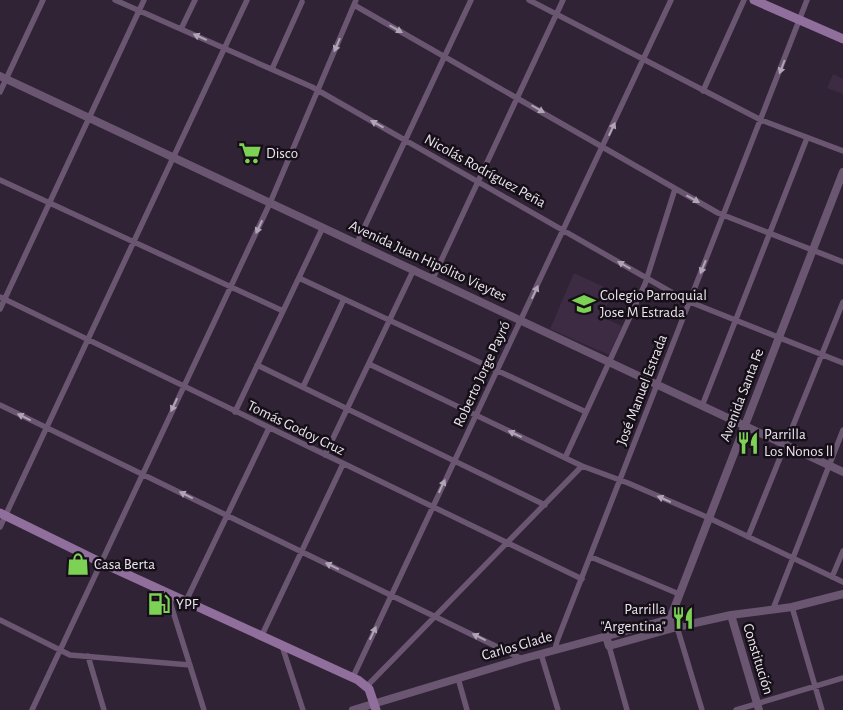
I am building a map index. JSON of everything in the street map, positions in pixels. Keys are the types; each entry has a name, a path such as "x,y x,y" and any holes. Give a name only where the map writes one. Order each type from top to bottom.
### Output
{"main road":[{"path":"754,0 843,39"},
{"path":"2,515 102,563 353,677 368,686 375,707"}],"street":[{"path":"0,92 3,77 43,0"},
{"name":"Nicolás Rodríguez Peña","path":"115,0 318,90 689,302 843,362"},
{"path":"0,309 2,299 50,202 144,0"},
{"path":"181,29 195,0"},
{"path":"0,527 2,515 47,428 175,158 247,0"},
{"path":"356,243 471,0"},
{"path":"529,0 761,120 843,151"},
{"path":"433,278 563,0"},
{"name":"Roberto Jorge Payró","path":"353,677 671,0"},
{"path":"703,91 744,0"},
{"name":"José Manuel Estrada","path":"555,650 807,0"},
{"path":"272,69 302,2"},
{"path":"32,710 183,386 232,287 270,203 355,2 444,56 724,216 843,262"},
{"name":"Avenida Juan Hipólito Vieytes","path":"3,77 843,472"},
{"path":"702,406 807,138"},
{"name":"Avenida Santa Fe","path":"674,628 670,619 679,594 843,172"},
{"path":"0,180 283,312"},
{"path":"565,458 648,278 675,189"},
{"path":"235,412 323,227"},
{"path":"325,456 414,270"},
{"path":"299,278 586,412"},
{"name":"Tomás Godoy Cruz","path":"2,299 582,579"},
{"path":"302,387 344,299"},
{"path":"748,537 843,302"},
{"path":"257,364 545,505"},
{"path":"369,364 582,466 709,518 843,582"},
{"path":"0,405 522,659"},
{"path":"186,601 269,428"},
{"path":"774,609 843,430"},
{"path":"262,636 343,464"},
{"path":"368,686 582,466"},
{"path":"832,577 843,551"},
{"path":"591,557 679,594"},
{"path":"170,594 171,605 204,710"},
{"path":"609,646 662,633 674,628 731,616 792,607 843,594"},
{"path":"792,607 822,710"},
{"name":"Constitución","path":"731,616 758,707"},
{"name":"Carlos Glade","path":"353,710 375,707 458,678 670,619"},
{"path":"0,620 70,655 190,665"},
{"path":"674,628 702,710"},
{"path":"606,636 628,710"},
{"path":"282,644 303,710"},
{"path":"541,654 558,710"},
{"path":"88,656 104,710"},
{"path":"458,678 467,710"},
{"path":"736,710 758,707 843,678"}],"shaded area":[{"path":"833,74 843,79 843,94 827,88"},
{"name":"Colegio Parroquial Jose M Estrada","path":"574,273 613,291 602,317 622,326 609,355 550,329"}],"place":[{"name":"Disco","path":"250,153"},
{"name":"Colegio Parroquial Jose M Estrada","path":"584,304"},
{"name":"Parrilla Los Nonos ll","path":"748,443"},
{"name":"Casa Berta","path":"78,564"},
{"name":"YPF","path":"159,604"},
{"name":"Parrilla \"Argentina\"","path":"683,618"}]}
